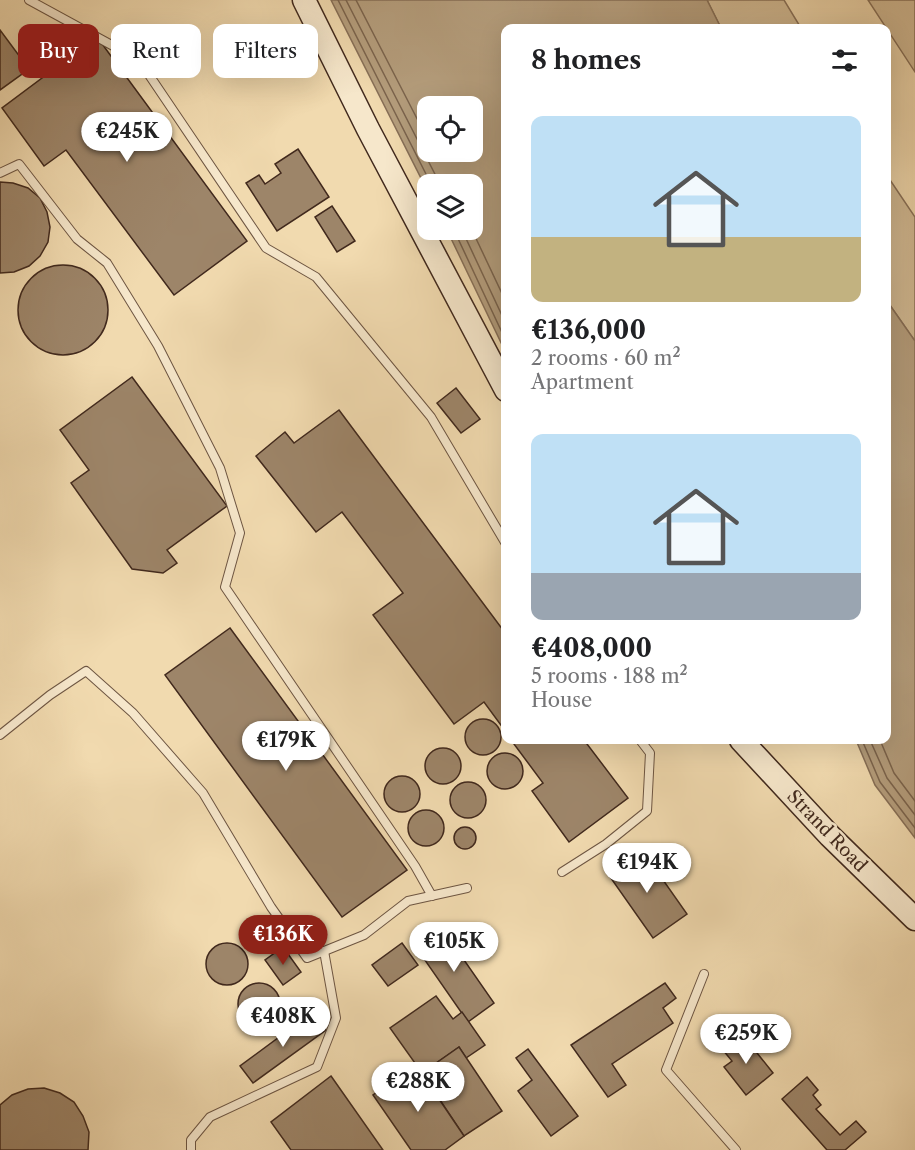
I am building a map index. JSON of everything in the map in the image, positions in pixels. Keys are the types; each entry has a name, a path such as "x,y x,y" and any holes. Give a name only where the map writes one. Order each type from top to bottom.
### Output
{"main road":[{"path":"304,0 501,380"},
{"name":"Strand Road","path":"745,744 831,836 915,919"}],"lane":[{"path":"29,0 140,60 266,248 316,277 431,417 501,536"},
{"path":"0,173 19,164 77,238 107,262 158,346 220,468 240,533 225,587 415,866 432,896"},
{"path":"0,735 50,695 86,671 133,713 203,793 270,908 307,958 364,935 408,901 467,888"},
{"path":"562,872 606,844 647,811 650,753 643,744"},
{"path":"191,1150 191,1140 210,1117 316,1067 336,1018 324,951"},
{"path":"704,974 666,1070 736,1150"}],"shaded area":[{"path":"707,0 784,0 799,24 719,24"},
{"path":"868,0 915,0 915,72 891,35 891,24 884,24"},
{"path":"891,181 915,217 915,341 891,307"}],"water":[{"path":"331,0 707,0 719,24 501,24 501,343 452,240 483,240 483,174 419,174"},
{"path":"891,307 915,341 915,838 875,785 858,744 891,744"}],"building":[{"path":"0,30 18,54 18,77 0,90"},
{"path":"99,40 111,56 111,78 127,78 247,241 174,295 66,150 44,166 2,108 42,78 99,78"},
{"path":"298,149 329,197 277,231 246,183 259,175 265,184 281,173 275,164"},
{"path":"0,182 28,188 40,198 47,212 50,227 48,242 40,256 29,266 14,272 0,273"},
{"path":"332,206 355,241 337,252 315,217"},
{"path":"63,265 80,268 95,278 105,293 108,310 105,327 95,342 80,352 63,355 46,352 31,342 21,327 18,310 21,293 31,278 46,268"},
{"path":"132,377 227,506 167,550 177,563 163,573 132,569 71,483 89,470 60,430"},
{"path":"456,388 480,419 461,433 437,403"},
{"path":"339,410 501,627 501,725 484,702 454,724 373,615 403,593 342,512 316,532 256,456 285,432 294,443"},
{"path":"230,628 407,870 342,917 165,675"},
{"path":"483,719 496,724 501,737 496,750 483,755 470,750 465,737 470,724"},
{"path":"514,744 587,744 628,798 569,842 532,791 543,783"},
{"path":"443,748 456,753 461,766 456,779 443,784 430,779 425,766 430,753"},
{"path":"505,753 518,758 523,771 518,784 505,789 492,784 487,771 492,758"},
{"path":"402,776 415,781 420,794 415,807 402,812 389,807 384,794 389,781"},
{"path":"468,782 481,787 486,800 481,813 468,818 455,813 450,800 455,787"},
{"path":"426,810 439,815 444,828 439,841 426,846 413,841 408,828 413,815"},
{"path":"465,827 473,830 476,838 473,846 465,849 457,846 454,838 457,830"},
{"path":"642,850 687,914 653,938 608,874"},
{"path":"439,924 494,1003 468,1022 413,943"},
{"path":"227,943 235,944 242,949 247,956 247,972 242,979 235,984 227,985 219,984 212,979 207,972 206,964 207,956 212,949 219,944"},
{"path":"402,943 418,965 388,986 372,965"},
{"path":"283,947 301,972 283,985 265,960"},
{"path":"259,983 267,984 274,989 279,996 279,1012 274,1019 267,1024 259,1025 251,1024 244,1019 239,1012 238,1004 239,996 244,989 251,984"},
{"path":"665,983 676,998 663,1008 673,1023 612,1064 626,1085 608,1097 571,1045"},
{"path":"436,996 453,1019 462,1012 485,1045 466,1058 459,1047 422,1073 390,1028"},
{"path":"313,1012 326,1030 253,1083 240,1066"},
{"path":"742,1034 773,1073 746,1095 724,1067 732,1061 723,1050"},
{"path":"459,1047 502,1111 464,1136 422,1073"},
{"path":"528,1049 578,1116 551,1136 518,1091 532,1080 516,1058"},
{"path":"416,1065 464,1136 445,1150 411,1150 373,1095"},
{"path":"331,1076 383,1150 291,1150 271,1122"},
{"path":"807,1077 818,1090 813,1095 821,1105 816,1109 840,1135 856,1121 866,1132 845,1150 827,1150 782,1099"},
{"path":"44,1088 60,1093 74,1102 89,1132 88,1150 0,1150 0,1105 12,1095 28,1089"}]}
